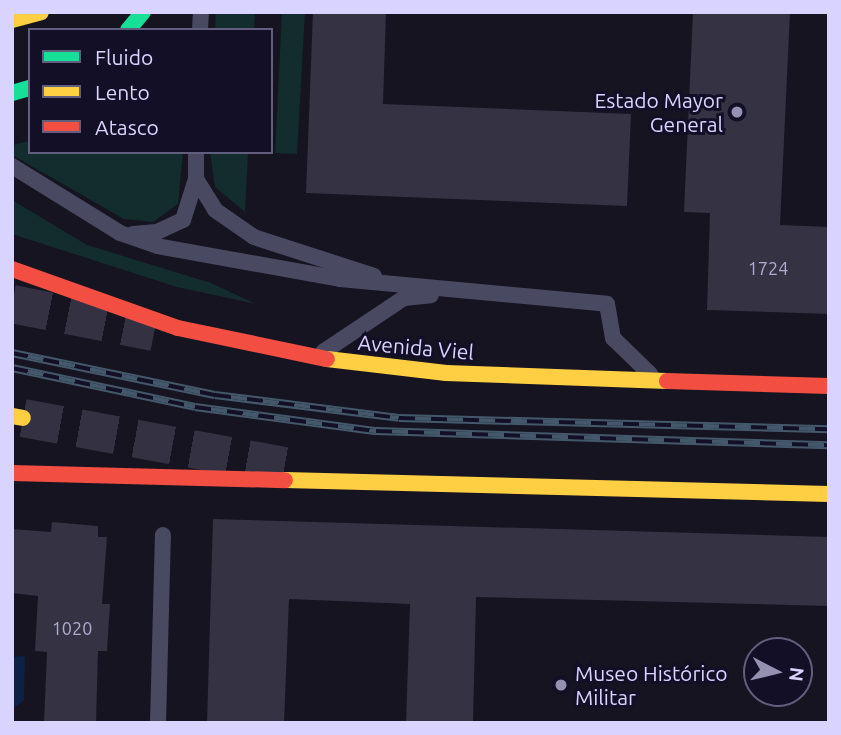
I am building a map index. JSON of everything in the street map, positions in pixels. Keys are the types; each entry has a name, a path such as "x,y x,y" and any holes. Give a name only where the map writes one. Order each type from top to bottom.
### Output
{"main road":[{"path":"12,20 41,12"},
{"path":"130,28 143,12"},
{"name":"Avenida Viel","path":"12,269 178,328 315,358 446,373 660,383 829,386"},
{"path":"12,473 829,494"}],"lane":[{"path":"120,233 146,235 183,220 196,179 196,154"},
{"path":"12,166 120,233 262,267 455,292 607,304 612,338 660,383"},
{"path":"196,179 215,210 254,237 396,284"},
{"path":"315,358 404,298 455,292"},
{"path":"158,723 163,535"}],"green space":[{"path":"216,12 255,12 254,28 215,28"},
{"path":"282,12 305,12 297,154 275,153"},
{"path":"28,141 28,154 183,154 178,204 153,222 124,219 12,155 12,145"},
{"path":"210,154 248,154 245,212 215,187"},
{"path":"12,200 87,245 211,283 256,304 177,287 12,234"}],"water":[{"path":"25,656 24,700 12,710 12,657"}],"building":[{"path":"313,12 386,12 383,104 631,114 627,206 306,193"},
{"name":"Estado Mayor General","path":"693,12 790,12 780,225 829,227 829,314 707,310 710,213 684,212"},
{"path":"213,519 829,537 829,606 476,597 473,723 406,723 410,604 289,599 284,723 207,723"},
{"path":"52,522 98,526 98,537 107,537 102,604 110,604 107,651 98,651 96,723 44,723 47,652 35,651 38,596 12,593 12,529 51,532"}],"tunnel":[{"path":"12,304 154,332"},
{"path":"23,418 290,467"}],"railway":[{"path":"12,353 215,395 399,418 829,429"},
{"path":"12,368 195,407 376,431 829,445"}],"traffic: fast":[{"path":"130,28 143,12"},
{"path":"12,93 28,89"}],"traffic: slow":[{"path":"12,20 41,12"},
{"path":"327,359 446,373 667,381"},
{"path":"12,416 23,418"},
{"path":"285,480 829,494"}],"traffic: jam":[{"path":"12,269 178,328 327,359"},
{"path":"667,381 829,386"},
{"path":"12,473 285,480"}],"place":[{"name":"Estado Mayor General","path":"737,112"},
{"name":"Museo Histórico Militar","path":"561,685"}]}
